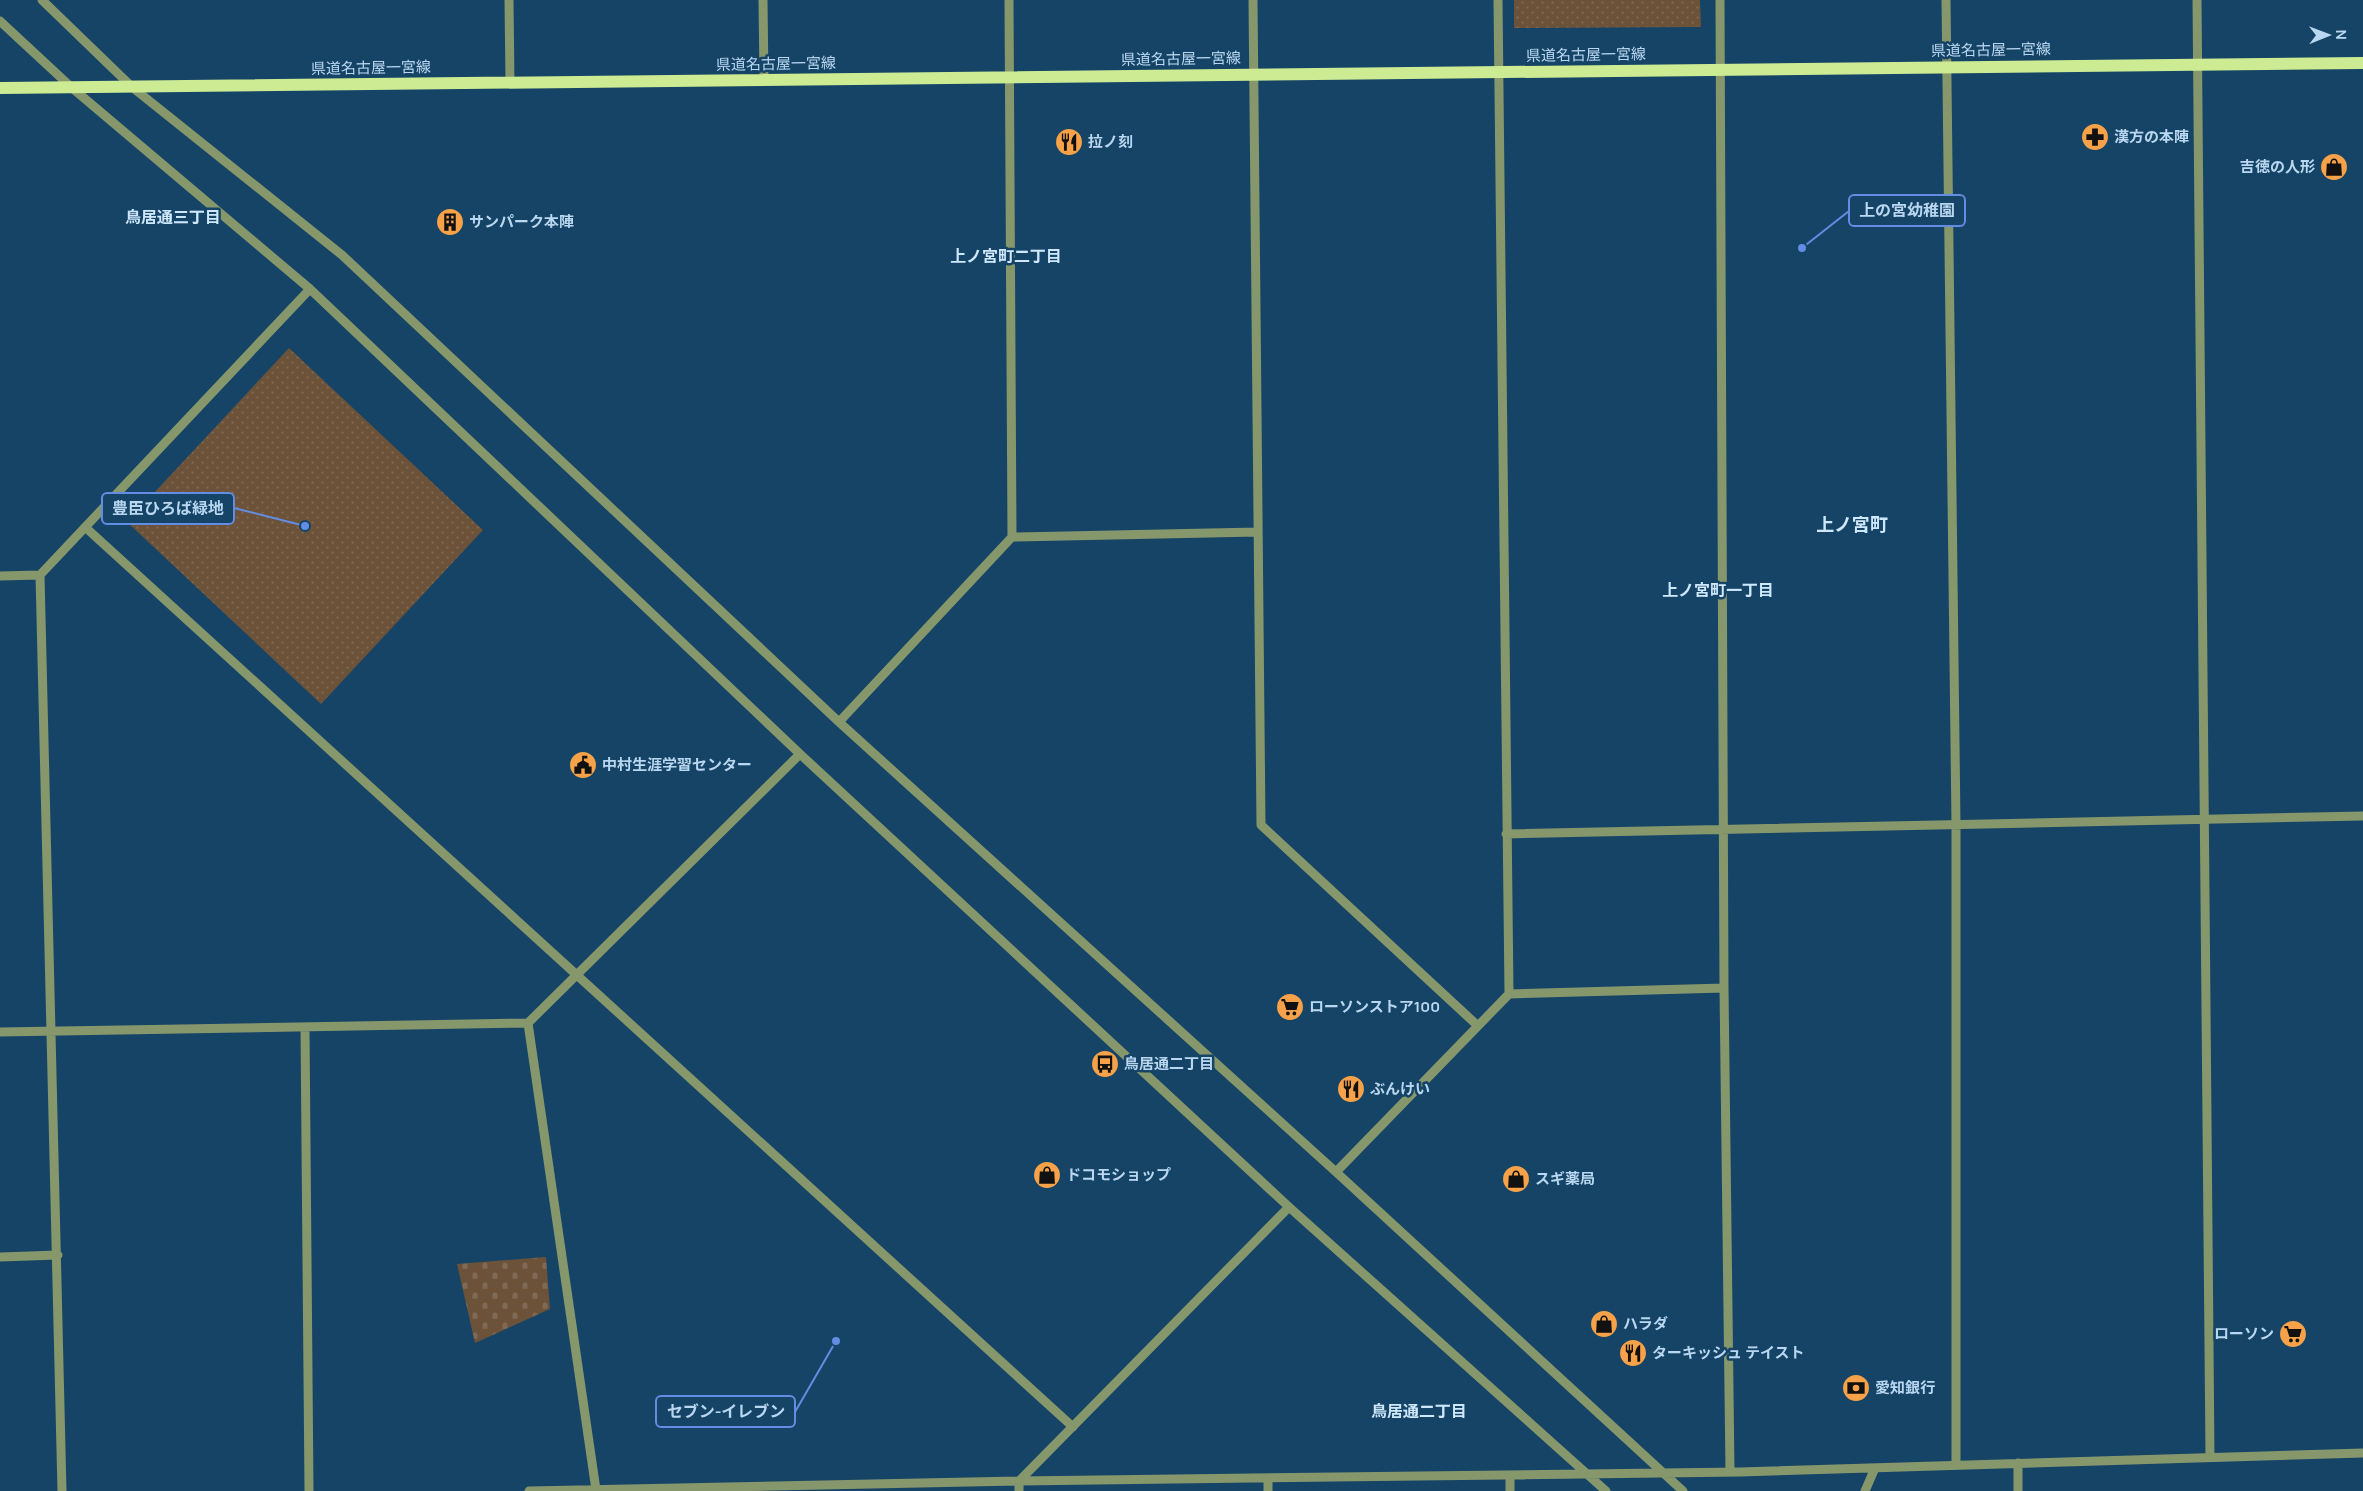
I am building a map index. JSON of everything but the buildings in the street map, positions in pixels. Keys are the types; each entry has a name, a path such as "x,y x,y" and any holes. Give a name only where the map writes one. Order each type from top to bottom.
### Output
{"main road":[{"name":"県道名古屋一宮線","path":"0,88 2363,63"}],"street":[{"path":"42,0 132,87 342,255 839,722 1336,1172 1683,1491"},
{"path":"509,0 510,83"},
{"path":"763,0 764,80"},
{"path":"839,722 1012,537 1009,0"},
{"path":"1253,0 1261,825 1478,1026"},
{"path":"1336,1172 1508,994 1498,0"},
{"path":"1720,0 1722,70 1724,988 1730,1472"},
{"path":"1946,0 1956,825 1956,1465"},
{"path":"2197,0 2210,1457"},
{"path":"0,21 71,87 310,289 800,754 1289,1207 1606,1491"},
{"path":"62,1491 58,1255 40,575 310,289"},
{"path":"85,527 1073,1427"},
{"path":"1012,537 1258,532"},
{"path":"0,576 40,575"},
{"path":"0,1032 528,1023 800,754"},
{"path":"1506,834 2363,816"},
{"path":"1508,994 1724,988"},
{"path":"528,1023 596,1490"},
{"path":"304,1028 309,1491"},
{"path":"1019,1481 1289,1207"},
{"path":"0,1257 58,1255"},
{"path":"529,1491 1019,1481 1730,1472 2363,1452"},
{"path":"2018,1463 2018,1491"},
{"path":"1865,1491 1875,1468"},
{"path":"1510,1475 1510,1491"},
{"path":"1268,1478 1268,1491"},
{"path":"1019,1481 1020,1491"}],"green space":[{"path":"1514,0 1700,0 1701,27 1514,28"},
{"path":"289,348 483,530 321,704 127,522"},
{"path":"546,1257 550,1309 475,1343 457,1264"}],"place":[{"name":"漢方の本陣","path":"2095,137"},
{"name":"拉ノ刻","path":"1069,142"},
{"name":"吉徳の人形","path":"2334,167"},
{"name":"サンパーク本陣","path":"450,222"},
{"name":"上の宮幼稚園","path":"1802,248"},
{"name":"豊臣ひろば緑地","path":"305,526"},
{"name":"中村生涯学習センター","path":"583,765"},
{"name":"ローソンストア100","path":"1290,1007"},
{"name":"鳥居通二丁目","path":"1105,1064"},
{"name":"ぶんけい","path":"1351,1089"},
{"name":"ドコモショップ","path":"1047,1175"},
{"name":"スギ薬局","path":"1516,1179"},
{"name":"ハラダ","path":"1604,1324"},
{"name":"ローソン","path":"2293,1334"},
{"name":"セブン-イレブン","path":"836,1341"},
{"name":"ターキッシュ テイスト","path":"1633,1353"},
{"name":"愛知銀行","path":"1856,1388"}],"district":[{"name":"鳥居通三丁目","path":"173,217"},
{"name":"上ノ宮町二丁目","path":"1006,256"},
{"name":"上ノ宮町","path":"1852,525"},
{"name":"上ノ宮町一丁目","path":"1718,590"},
{"name":"鳥居通二丁目","path":"1419,1411"}]}
